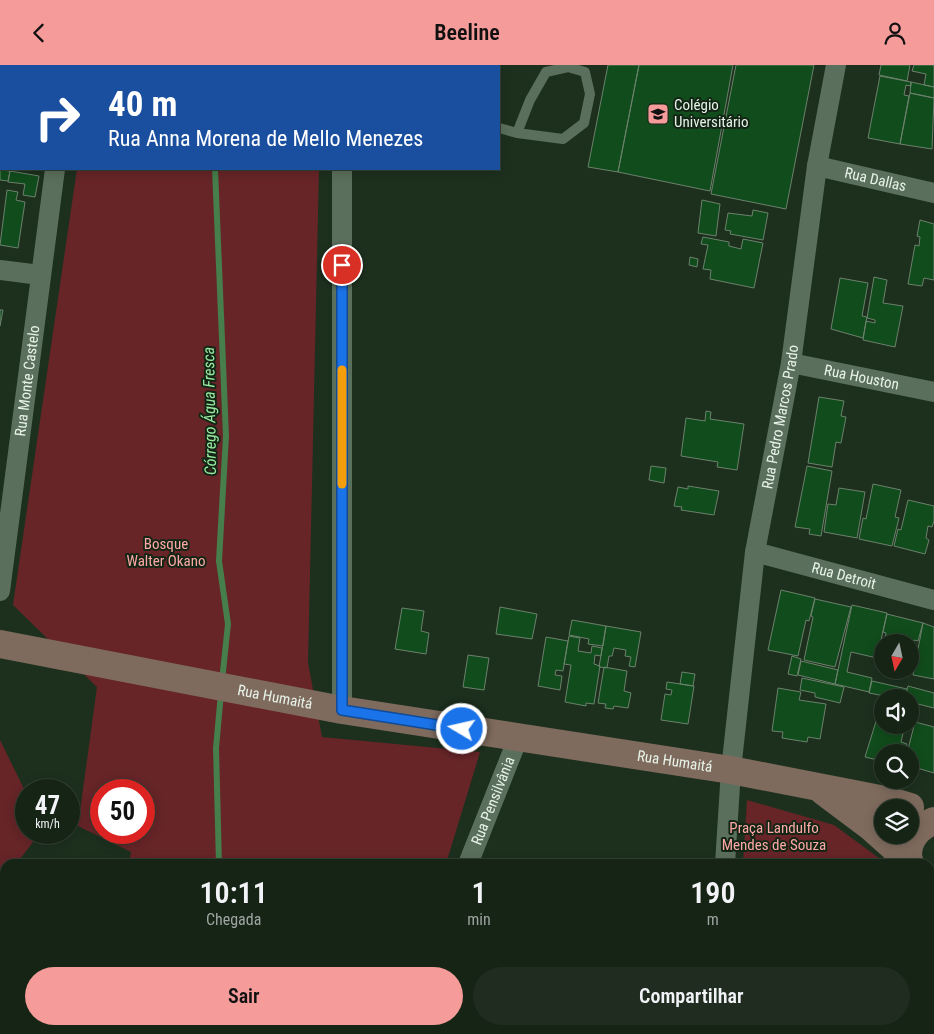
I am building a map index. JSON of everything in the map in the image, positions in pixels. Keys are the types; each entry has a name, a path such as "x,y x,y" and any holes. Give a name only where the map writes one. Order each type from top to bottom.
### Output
{"main road":[{"name":"Rua Humaitá","path":"0,644 342,710 732,770 880,799"},
{"name":"Rua Humaitá","path":"818,787 872,827 907,859"},
{"name":"Rua Humaitá","path":"919,811 934,816"},
{"path":"910,859 910,841 922,825 934,821"}],"street":[{"name":"Rua Pedro Marcos Prado","path":"726,859 732,770 755,552 791,363 817,166 836,65"},
{"name":"Rua Dallas","path":"817,166 934,193"},
{"name":"Rua Monte Castelo","path":"0,591 55,170"},
{"path":"342,170 342,710"},
{"path":"0,270 40,275"},
{"name":"Rua Houston","path":"791,363 934,392"},
{"name":"Rua Detroit","path":"755,552 934,601"},
{"name":"Rua Pensilvânia","path":"470,859 518,738"}],"lane":[{"path":"500,128 517,133 563,139 584,123 590,94 585,72 568,67 546,72 530,100 517,133"}],"green space":[{"name":"Bosque Walter Okano","path":"77,170 319,170 308,663 322,737 480,752 448,859 130,859 131,852 115,844 155,844 155,779 90,779 90,832 80,827 80,811 97,687 13,605"},
{"path":"0,740 19,779 15,779 15,844 31,844 20,859 0,859"},
{"name":"Praça Landulfo Mendes de Souza","path":"747,800 834,825 880,859 743,859"}],"building":[{"path":"608,65 639,65 618,172 588,167"},
{"path":"639,65 733,65 710,191 618,172"},
{"path":"736,65 814,65 786,209 711,194"},
{"path":"881,65 910,65 907,81 879,75"},
{"path":"914,65 934,65 934,87 924,85 926,74 912,71"},
{"path":"880,76 911,82 911,86 906,85 904,95 909,96 900,144 868,138"},
{"path":"911,82 934,87 934,98 910,93"},
{"path":"910,93 934,98 932,149 900,144"},
{"path":"0,170 10,171 8,181 0,180"},
{"path":"10,171 39,176 35,197 23,195 25,184 8,182"},
{"path":"7,190 18,192 16,200 25,202 18,248 0,245"},
{"path":"702,200 720,204 716,236 698,233"},
{"path":"753,210 768,213 763,240 730,234 731,231 725,230 728,213 752,216"},
{"path":"920,220 934,224 934,280 924,278 922,286 908,284 915,245 919,246 920,237 917,236"},
{"path":"703,237 729,242 729,246 741,249 743,239 763,243 754,288 710,279 711,270 703,269 708,245 701,244"},
{"path":"690,257 698,259 697,267 689,265"},
{"path":"874,277 887,280 883,303 903,306 895,347 863,340 866,321 875,323 875,320 867,318"},
{"path":"840,278 868,283 862,316 867,317 863,338 831,329"},
{"path":"0,310 3,310 0,326"},
{"path":"819,397 844,401 841,416 846,417 841,443 836,442 832,467 808,463"},
{"path":"706,411 711,412 710,419 744,424 737,470 717,467 718,462 681,456 686,418 705,421"},
{"path":"651,466 666,468 664,483 649,480"},
{"path":"807,466 832,471 821,536 809,534 810,529 795,527"},
{"path":"873,484 901,490 895,517 899,518 892,546 859,539 863,518 866,519"},
{"path":"688,486 719,491 714,515 681,510 682,507 674,506 678,487 688,489"},
{"path":"839,488 865,492 857,538 824,532 828,504 836,505"},
{"path":"908,500 934,506 934,521 932,527 928,526 926,538 929,540 925,554 894,546 898,529 901,530"},
{"path":"781,590 815,598 809,621 806,620 798,656 768,650"},
{"path":"815,599 851,607 835,667 804,660"},
{"path":"852,605 887,613 882,634 874,634 874,657 851,652 847,672 872,678 869,692 835,684"},
{"path":"500,607 537,614 532,639 496,634"},
{"path":"402,608 424,611 421,631 429,633 426,654 395,649"},
{"path":"887,614 923,623 919,637 919,634 886,634 883,632"},
{"path":"572,620 606,626 603,646 588,644 589,639 569,635"},
{"path":"923,623 934,627 934,679 919,676 919,644"},
{"path":"606,626 641,632 635,667 629,666 631,657 625,656 626,650 614,648 612,656 609,656 607,668 599,667"},
{"path":"569,636 580,638 578,651 591,653 592,646 602,648 601,656 595,655 594,664 600,666 594,704 586,703 586,706 565,702 571,665 564,664"},
{"path":"546,637 568,641 563,671 556,670 555,675 562,676 560,690 538,686"},
{"path":"468,655 489,658 484,690 463,687"},
{"path":"792,656 801,659 797,676 788,674"},
{"path":"801,661 838,670 835,684 798,675"},
{"path":"604,667 627,671 624,691 631,693 628,708 614,706 613,709 605,708 606,704 598,703"},
{"path":"682,672 695,674 693,686 680,684"},
{"path":"802,678 844,687 840,703 815,697 815,693 800,690"},
{"path":"872,681 907,689 874,689 874,694 869,693"},
{"path":"667,682 694,686 688,724 661,720 665,694 671,695 672,690 666,689"},
{"path":"908,686 934,693 934,708 919,704 919,689 907,689"},
{"path":"778,688 801,692 799,700 826,704 820,739 808,737 807,742 782,738 783,732 772,731"},
{"path":"919,723 934,727 934,773 919,769 919,744 909,744 912,734 919,734"},
{"path":"874,728 874,734 903,734 901,742 907,744 874,744 874,759 865,757"}],"waterway":[{"name":"Córrego Água Fresca","path":"215,170 226,436 219,561 228,624 222,681"},
{"name":"Córrego Água Fresca","path":"219,859 216,748 221,693"}],"slow traffic":[{"path":"342,370 342,484"}],"place":[{"name":"Colégio Universitário","path":"658,114"}],"route":[{"path":"342,265 342,710 462,729"}]}
